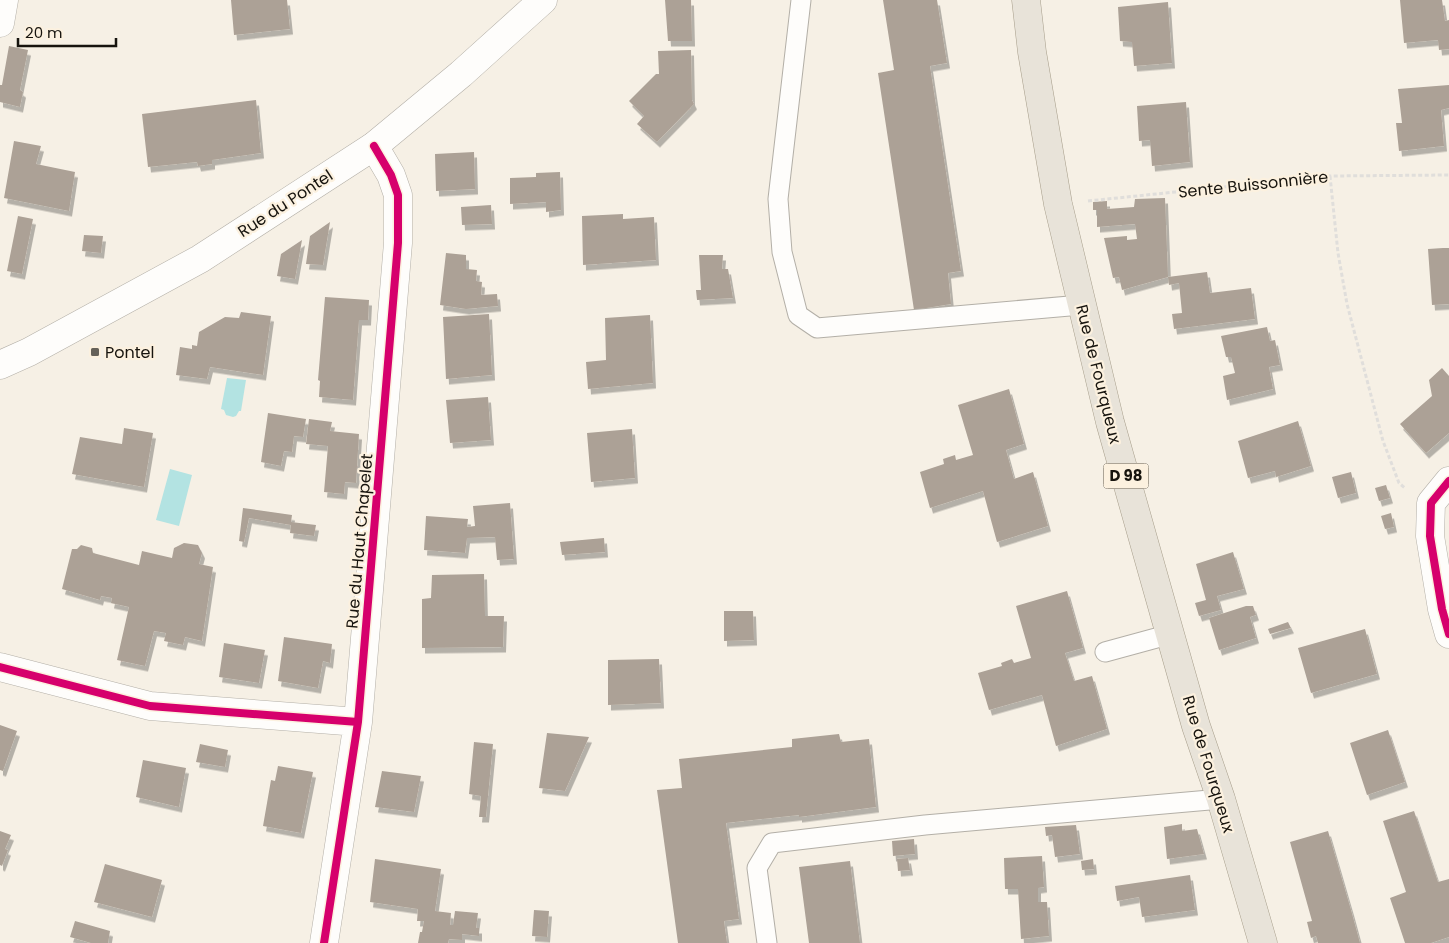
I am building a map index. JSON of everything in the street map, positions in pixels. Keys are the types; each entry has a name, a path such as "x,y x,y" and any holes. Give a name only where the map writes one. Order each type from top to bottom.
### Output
{"main road":[{"name":"Rue de Fourqueux","path":"1026,0 1032,52 1058,204 1110,422 1196,726 1263,943"}],"street":[{"path":"0,23 4,0"},
{"name":"Rue du Pontel","path":"0,365 29,352 200,259 374,146 461,74 543,0"},
{"name":"Rue du Haut Chapelet","path":"324,943 358,722 398,244 398,195 391,175 374,146"},
{"path":"1449,481 1431,503 1430,536 1442,608 1449,634"},
{"path":"0,667 150,706 358,722"}],"lane":[{"path":"801,0 778,199 782,252 798,315 817,328 1081,305"},
{"path":"1105,652 1171,634"},
{"path":"767,943 756,868 772,843 925,825 1220,799"}],"path":[{"path":"1330,176 1338,253 1347,304 1383,441 1399,483 1415,496 1431,503"}],"water":[{"path":"227,378 246,380 241,411 233,417 226,415 224,410 221,409"},
{"path":"170,469 192,475 179,526 156,520"}],"building":[{"path":"231,0 287,0 290,29 234,35"},
{"path":"665,0 691,0 692,41 668,41"},
{"path":"883,0 937,0 947,63 930,66 961,271 948,273 951,304 914,310 878,73 894,70"},
{"path":"1400,0 1442,0 1445,21 1449,20 1449,49 1439,50 1438,40 1404,43"},
{"path":"1168,2 1172,63 1134,66 1132,42 1120,41 1118,7"},
{"path":"9,46 28,50 20,90 23,92 20,107 0,102 0,85 2,85"},
{"path":"691,50 692,100 694,104 657,142 637,124 644,116 629,101 656,74 659,74 658,51"},
{"path":"1449,85 1449,108 1441,110 1444,146 1399,151 1396,123 1402,123 1398,89"},
{"path":"256,100 261,153 212,160 212,164 198,166 197,162 148,167 142,114"},
{"path":"1186,102 1190,162 1152,166 1150,140 1139,141 1137,106"},
{"path":"14,141 41,146 36,164 75,172 69,211 4,198"},
{"path":"474,152 475,189 436,191 435,154"},
{"path":"560,172 561,210 546,212 546,202 510,204 510,178 536,177 536,173"},
{"path":"1165,198 1168,277 1122,290 1119,277 1113,278 1104,238 1127,236 1127,240 1137,239 1135,224 1097,227 1097,210 1093,210 1093,202 1107,201 1107,209 1134,207 1135,199"},
{"path":"491,205 492,224 462,225 461,207"},
{"path":"623,214 623,219 654,217 656,260 583,265 582,216"},
{"path":"18,216 33,219 22,274 7,271"},
{"path":"330,222 323,265 306,264 310,236"},
{"path":"84,235 103,236 101,253 82,251"},
{"path":"302,240 295,279 277,276 281,254"},
{"path":"1449,248 1449,304 1432,305 1428,249"},
{"path":"446,253 466,255 466,269 477,270 476,281 482,282 481,295 497,294 498,306 466,309 440,305"},
{"path":"699,255 723,255 722,269 728,269 733,298 697,300 696,290 701,290"},
{"path":"1207,272 1210,293 1251,288 1255,319 1174,329 1172,314 1182,313 1179,283 1169,285 1168,277"},
{"path":"325,297 369,300 368,320 359,320 353,400 319,397 320,381 318,380"},
{"path":"241,312 271,316 263,375 210,367 207,379 176,375 180,347 192,349 192,345 197,346 199,332 225,317 239,318"},
{"path":"489,314 492,375 446,379 443,317"},
{"path":"650,315 653,383 588,389 586,362 606,360 605,318"},
{"path":"1267,327 1270,341 1275,340 1280,365 1269,367 1273,389 1227,400 1223,376 1235,373 1231,357 1226,357 1221,336"},
{"path":"1442,368 1449,376 1449,433 1426,453 1400,424 1432,396 1429,380"},
{"path":"1009,389 1024,444 1006,450 1014,479 1033,472 1048,526 997,542 983,491 930,508 920,472 944,464 943,459 955,455 956,460 973,455 958,405"},
{"path":"488,397 491,440 450,443 446,400"},
{"path":"268,413 306,419 303,437 294,436 292,452 284,451 281,466 261,462"},
{"path":"309,419 332,422 330,431 359,434 356,483 345,482 344,494 324,492 328,446 306,444"},
{"path":"1298,421 1311,466 1276,477 1275,471 1248,478 1238,441"},
{"path":"124,428 153,433 144,487 72,474 80,437 122,444"},
{"path":"632,429 635,478 591,482 587,433"},
{"path":"1351,472 1356,493 1338,498 1332,477"},
{"path":"1386,485 1390,498 1379,501 1375,488"},
{"path":"510,503 514,559 497,560 495,537 467,538 465,553 424,550 426,516 468,519 467,527 475,526 473,506"},
{"path":"243,508 292,515 291,522 316,525 314,536 290,533 291,525 249,518 244,542 239,541"},
{"path":"1391,513 1394,527 1385,529 1381,516"},
{"path":"604,538 605,552 562,555 560,542"},
{"path":"184,543 198,545 202,553 199,564 213,567 202,641 185,637 183,645 164,641 166,633 154,631 145,666 117,660 129,607 111,603 112,598 101,596 100,600 62,589 72,549 77,549 81,545 92,548 93,553 139,565 142,551 172,558 174,548"},
{"path":"1233,552 1244,589 1217,596 1221,610 1199,616 1195,603 1206,600 1196,564"},
{"path":"484,574 485,616 504,616 503,647 422,648 422,599 431,598 432,575"},
{"path":"1067,591 1083,648 1065,653 1074,681 1092,676 1107,729 1056,746 1042,695 989,710 978,673 1002,666 1001,663 1012,659 1014,663 1031,658 1016,606"},
{"path":"1246,606 1253,606 1256,615 1250,617 1256,638 1219,650 1209,618"},
{"path":"724,611 753,611 754,640 724,641"},
{"path":"1288,622 1291,628 1270,634 1268,629"},
{"path":"1365,629 1377,674 1311,693 1298,648"},
{"path":"284,637 332,644 330,663 323,661 318,688 278,681"},
{"path":"224,643 265,650 259,683 219,677"},
{"path":"659,659 661,703 608,705 608,660"},
{"path":"0,725 17,731 3,771 0,770"},
{"path":"1388,730 1405,782 1367,795 1350,743"},
{"path":"547,733 589,737 565,791 539,788"},
{"path":"839,734 841,742 869,739 876,807 799,817 799,815 726,823 739,919 724,921 727,943 678,943 657,790 682,788 679,759 792,747 792,739"},
{"path":"474,742 493,744 486,817 479,817 481,796 469,794"},
{"path":"200,744 228,750 225,767 196,762"},
{"path":"143,760 186,768 179,807 136,797"},
{"path":"278,766 313,772 301,833 263,826 271,780 275,781"},
{"path":"382,771 421,776 414,812 375,807"},
{"path":"1414,811 1438,882 1449,879 1449,937 1431,943 1405,943 1390,898 1406,892 1383,821"},
{"path":"1182,824 1182,831 1197,829 1204,854 1167,859 1164,827"},
{"path":"1076,825 1080,854 1055,857 1052,835 1046,836 1045,827"},
{"path":"0,831 11,835 5,849 8,850 2,866 0,865"},
{"path":"1328,831 1360,943 1318,943 1316,936 1311,938 1307,922 1312,921 1290,842"},
{"path":"914,839 915,854 893,856 892,841"},
{"path":"1042,856 1044,887 1038,888 1038,902 1047,902 1049,936 1021,939 1018,889 1005,889 1004,858"},
{"path":"908,858 910,870 898,871 897,859"},
{"path":"375,859 441,869 435,911 451,913 450,925 453,925 455,911 478,913 476,928 479,928 479,936 462,934 462,940 449,939 448,943 418,943 424,921 417,921 418,909 370,902"},
{"path":"1093,859 1094,869 1082,870 1081,861"},
{"path":"850,861 860,943 809,943 799,867"},
{"path":"105,864 162,880 152,917 94,902"},
{"path":"1190,875 1195,910 1142,917 1139,897 1117,901 1115,886"},
{"path":"534,910 549,911 547,937 532,936"},
{"path":"75,921 110,931 108,943 91,943 70,937"}],"cycle path":[{"path":"324,943 358,722 398,243 398,195 391,175 374,146"},
{"path":"1449,481 1431,503 1430,536 1442,609 1449,634"},
{"path":"0,667 150,706 358,722"}],"place":[{"name":"Pontel","path":"95,352"}]}
